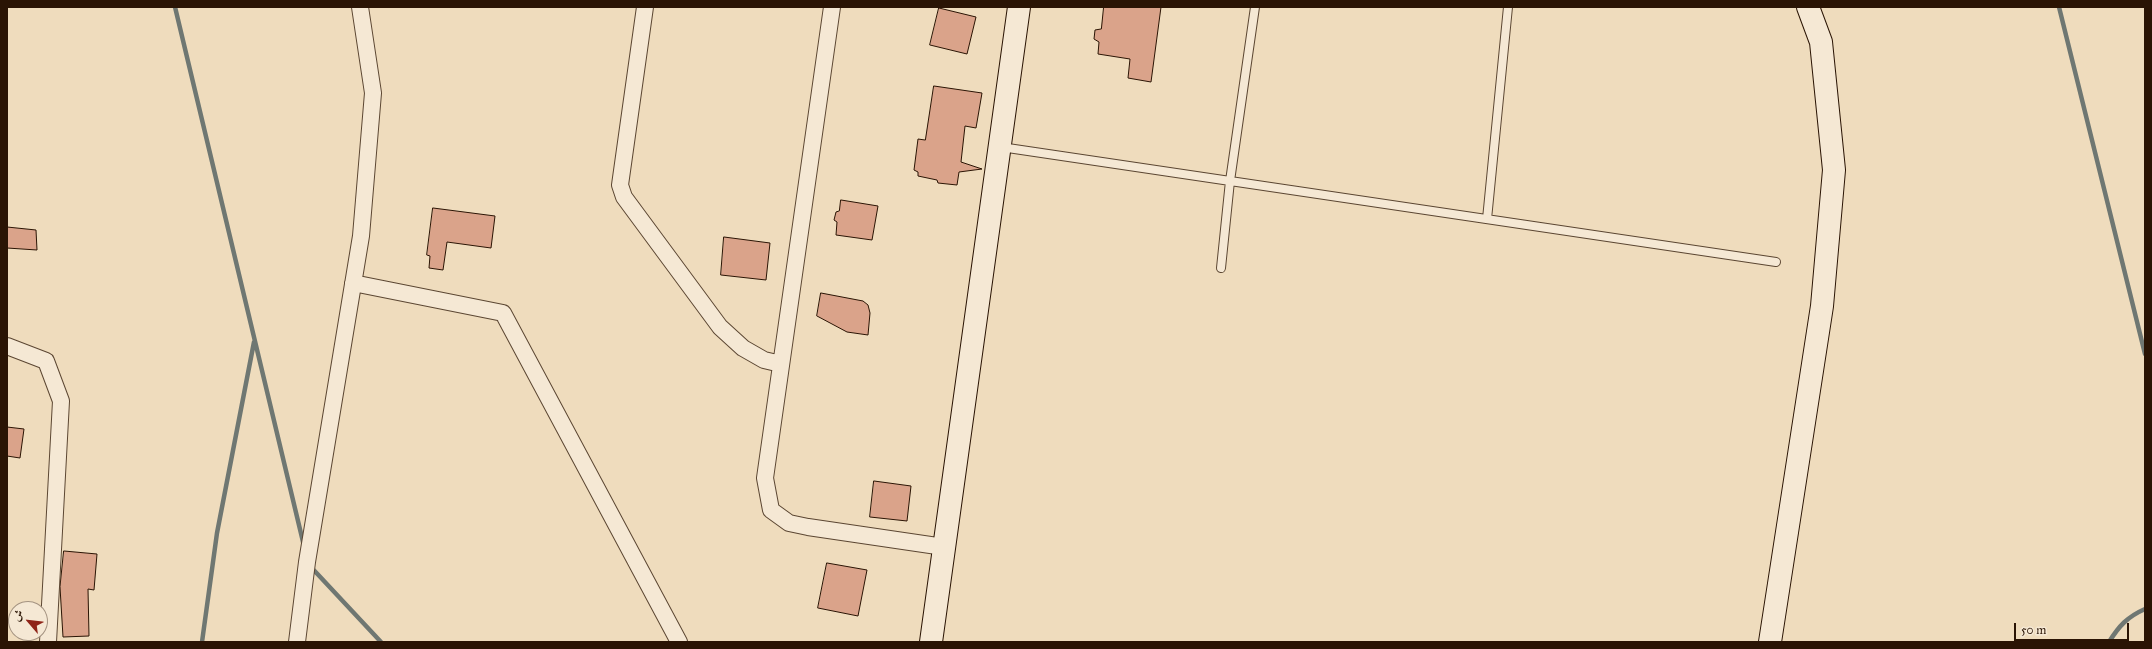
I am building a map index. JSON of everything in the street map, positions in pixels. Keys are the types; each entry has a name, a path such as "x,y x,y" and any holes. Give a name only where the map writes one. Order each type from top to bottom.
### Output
{"street":[{"path":"297,642 309,554 360,236 373,92 360,7"},
{"path":"645,7 620,185 624,197 724,331 743,348 764,360 781,364"},
{"path":"832,7 765,478 771,510 789,523 944,547"},
{"path":"931,642 1019,7"},
{"path":"1770,642 1822,306 1834,170 1821,42 1808,7"},
{"path":"353,283 503,313 679,642"},
{"path":"7,346 46,360 61,401 48,642"}],"lane":[{"path":"1220,268 1230,181 1255,7"},
{"path":"1487,219 1508,7"},
{"path":"1000,147 1776,262"}],"building":[{"path":"1104,7 1161,7 1151,82 1128,78 1130,59 1098,54 1099,42 1094,39 1095,30 1101,29"},
{"path":"939,8 976,17 967,54 930,45"},
{"path":"934,86 982,93 976,128 965,126 961,162 982,169 959,172 957,185 938,183 937,180 918,176 918,172 914,170 918,139 925,140"},
{"path":"841,200 878,206 872,240 836,235 837,222 834,220 836,212 839,211"},
{"path":"433,208 495,216 491,248 447,242 443,270 429,268 430,256 427,255"},
{"path":"7,227 36,230 37,250 7,248"},
{"path":"724,237 770,243 766,280 721,275"},
{"path":"821,293 863,301 868,305 870,313 868,335 847,332 817,316"},
{"path":"7,427 24,429 20,458 7,456"},
{"path":"874,481 911,486 907,521 870,517"},
{"path":"64,551 97,554 94,590 88,589 89,636 63,637 60,587"},
{"path":"827,563 867,570 858,616 818,608"}],"waterway":[{"path":"175,7 304,546"},
{"path":"2059,7 2145,354"},
{"path":"202,642 217,533 254,342"},
{"path":"310,566 381,642"},
{"path":"2109,642 2124,622 2133,615 2145,609"}]}
